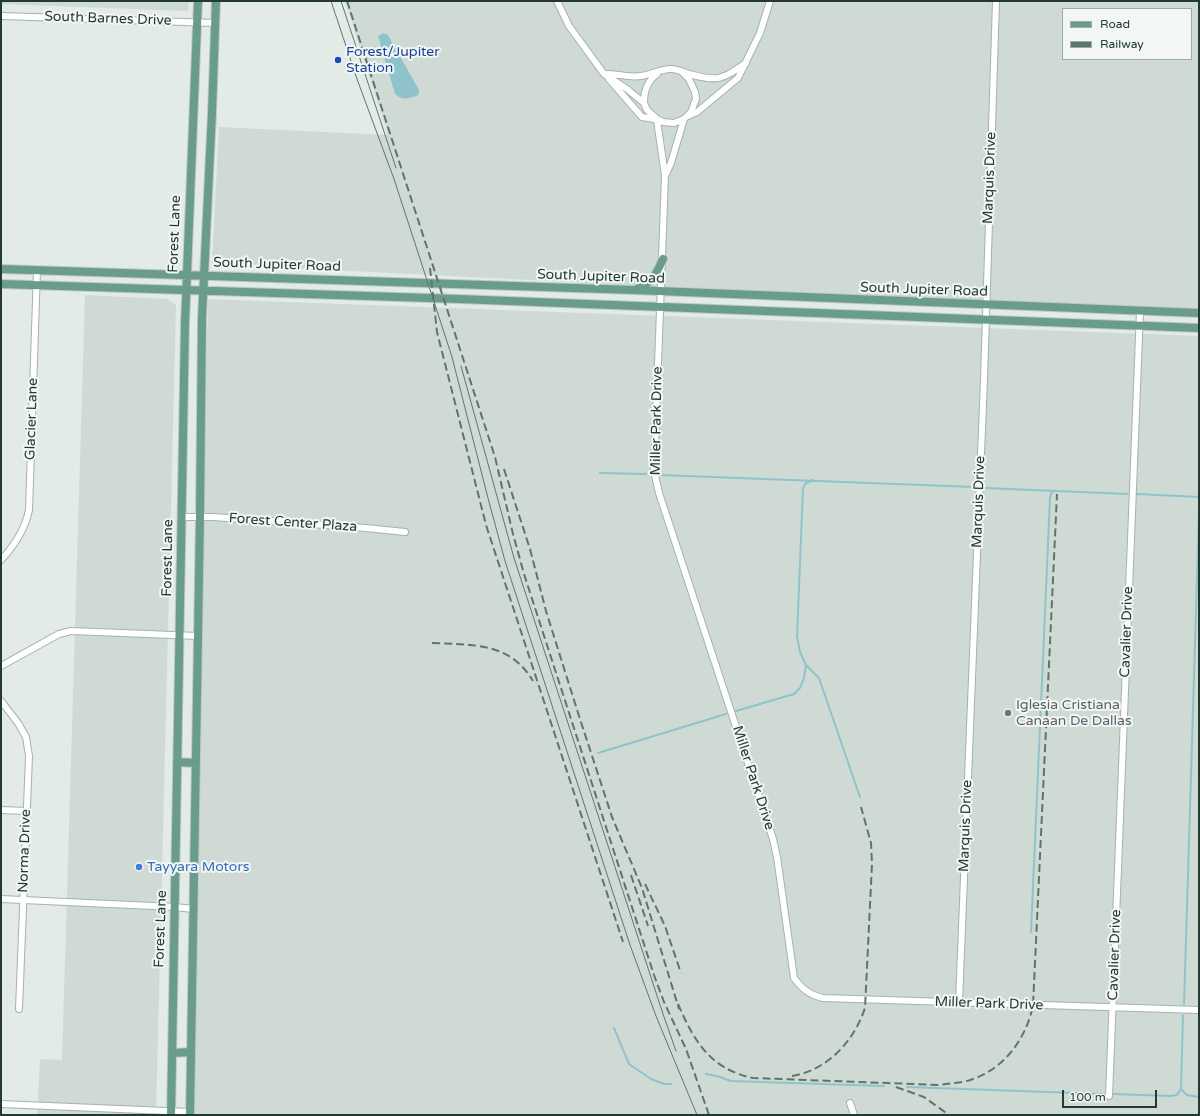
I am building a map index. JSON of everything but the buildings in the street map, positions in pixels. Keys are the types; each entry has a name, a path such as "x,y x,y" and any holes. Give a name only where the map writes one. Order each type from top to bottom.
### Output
{"main road":[{"name":"Forest Lane","path":"171,1113 185,323 198,1"},
{"path":"190,1114 203,291 216,1"},
{"path":"634,290 644,286 652,280 663,259"},
{"name":"South Jupiter Road","path":"1,269 634,290 986,306 1199,313"},
{"path":"339,280 339,294"},
{"name":"South Jupiter Road","path":"1,284 530,301 1199,328"},
{"path":"530,301 531,287"},
{"path":"823,299 823,312"},
{"path":"177,762 196,763"},
{"path":"172,1053 191,1052"}],"street":[{"path":"557,1 569,26 604,74 642,117 662,122 674,122 697,112 738,78 760,33 770,1"},
{"name":"Marquis Drive","path":"959,1002 986,319 996,1"},
{"name":"South Barnes Drive","path":"1,16 215,23"},
{"path":"604,74 612,73 634,77 671,69 699,77 719,79 746,64"},
{"path":"660,72 650,79 647,84 644,95 644,103 647,110 657,120 665,176"},
{"path":"665,176 671,163 686,117 694,106 696,99 695,92 689,79 682,72"},
{"path":"604,74 627,89 644,103"},
{"name":"Miller Park Drive","path":"665,176 654,471 661,499 778,856 794,978 801,987 812,995 823,998 1199,1010"},
{"name":"Glacier Lane","path":"1,560 12,549 22,532 29,510 36,270"},
{"name":"Cavalier Drive","path":"1109,1096 1140,311"},
{"name":"Forest Center Plaza","path":"181,517 200,516 405,532"},
{"path":"1,666 59,634 71,631 198,636"},
{"name":"Norma Drive","path":"1,701 18,723 26,737 29,756 19,1008"},
{"path":"1,810 26,811"},
{"path":"1,899 193,909"},
{"path":"850,1103 854,1115"},
{"path":"1,1104 190,1114"}],"shaded area":[{"path":"1,1 189,1 188,11 1,4"},
{"path":"345,1 1199,1 1199,309 630,285 212,264 219,127 388,135"},
{"path":"85,295 167,299 176,305 156,1115 37,1115 40,1059 62,1060"},
{"path":"208,299 1199,336 1199,1115 188,1115"}],"water":[{"path":"383,33 388,35 419,90 417,96 400,98 395,94 378,36"}],"waterway":[{"path":"600,473 646,474"},
{"path":"660,475 974,487"},
{"path":"736,711 794,694 800,688 804,678 806,665 800,652 797,637 803,488 806,483 813,480"},
{"path":"986,488 1127,494"},
{"path":"1031,932 1050,498 1053,491"},
{"path":"1137,494 1199,497"},
{"path":"1184,1004 1199,514"},
{"path":"806,665 819,678 860,797"},
{"path":"598,753 726,714"},
{"path":"1114,1094 1177,1095 1181,1089 1183,1015"},
{"path":"614,1028 629,1064 651,1079 664,1084 671,1084"},
{"path":"706,1074 731,1081 884,1086"},
{"path":"907,1087 1104,1094"},
{"path":"1181,1089 1187,1095 1199,1097"}],"tram line":[{"path":"331,1 357,79 394,179 452,357 505,561 630,945 656,1016 697,1115"},
{"path":"341,1 396,168"},
{"path":"461,366 514,558 676,1051"}],"railway":[{"path":"347,1 495,457 524,574 654,975 664,1002 686,1049 709,1115"},
{"path":"430,268 437,332 486,525 623,942"},
{"path":"504,469 530,549 546,611 579,716 612,817 642,888 679,1009"},
{"path":"678,1004 690,1030 705,1052 725,1068 738,1074 753,1078 940,1085 965,1081 985,1074 1013,1050 1026,1029 1033,1005 1057,494"},
{"path":"432,643 462,644 489,648 502,652 524,668 533,681"},
{"path":"792,1076 805,1073 817,1067 828,1061 838,1052 854,1032 865,1008 872,864 871,843 861,807"},
{"path":"631,875 648,926"},
{"path":"645,884 665,926 681,973"},
{"path":"896,1087 924,1097 949,1115"}],"place":[{"name":"Forest/Jupiter Station","path":"338,60"},
{"name":"Iglesia Cristiana Canaan De Dallas","path":"1008,713"},
{"name":"Tayyara Motors","path":"139,867"}]}
